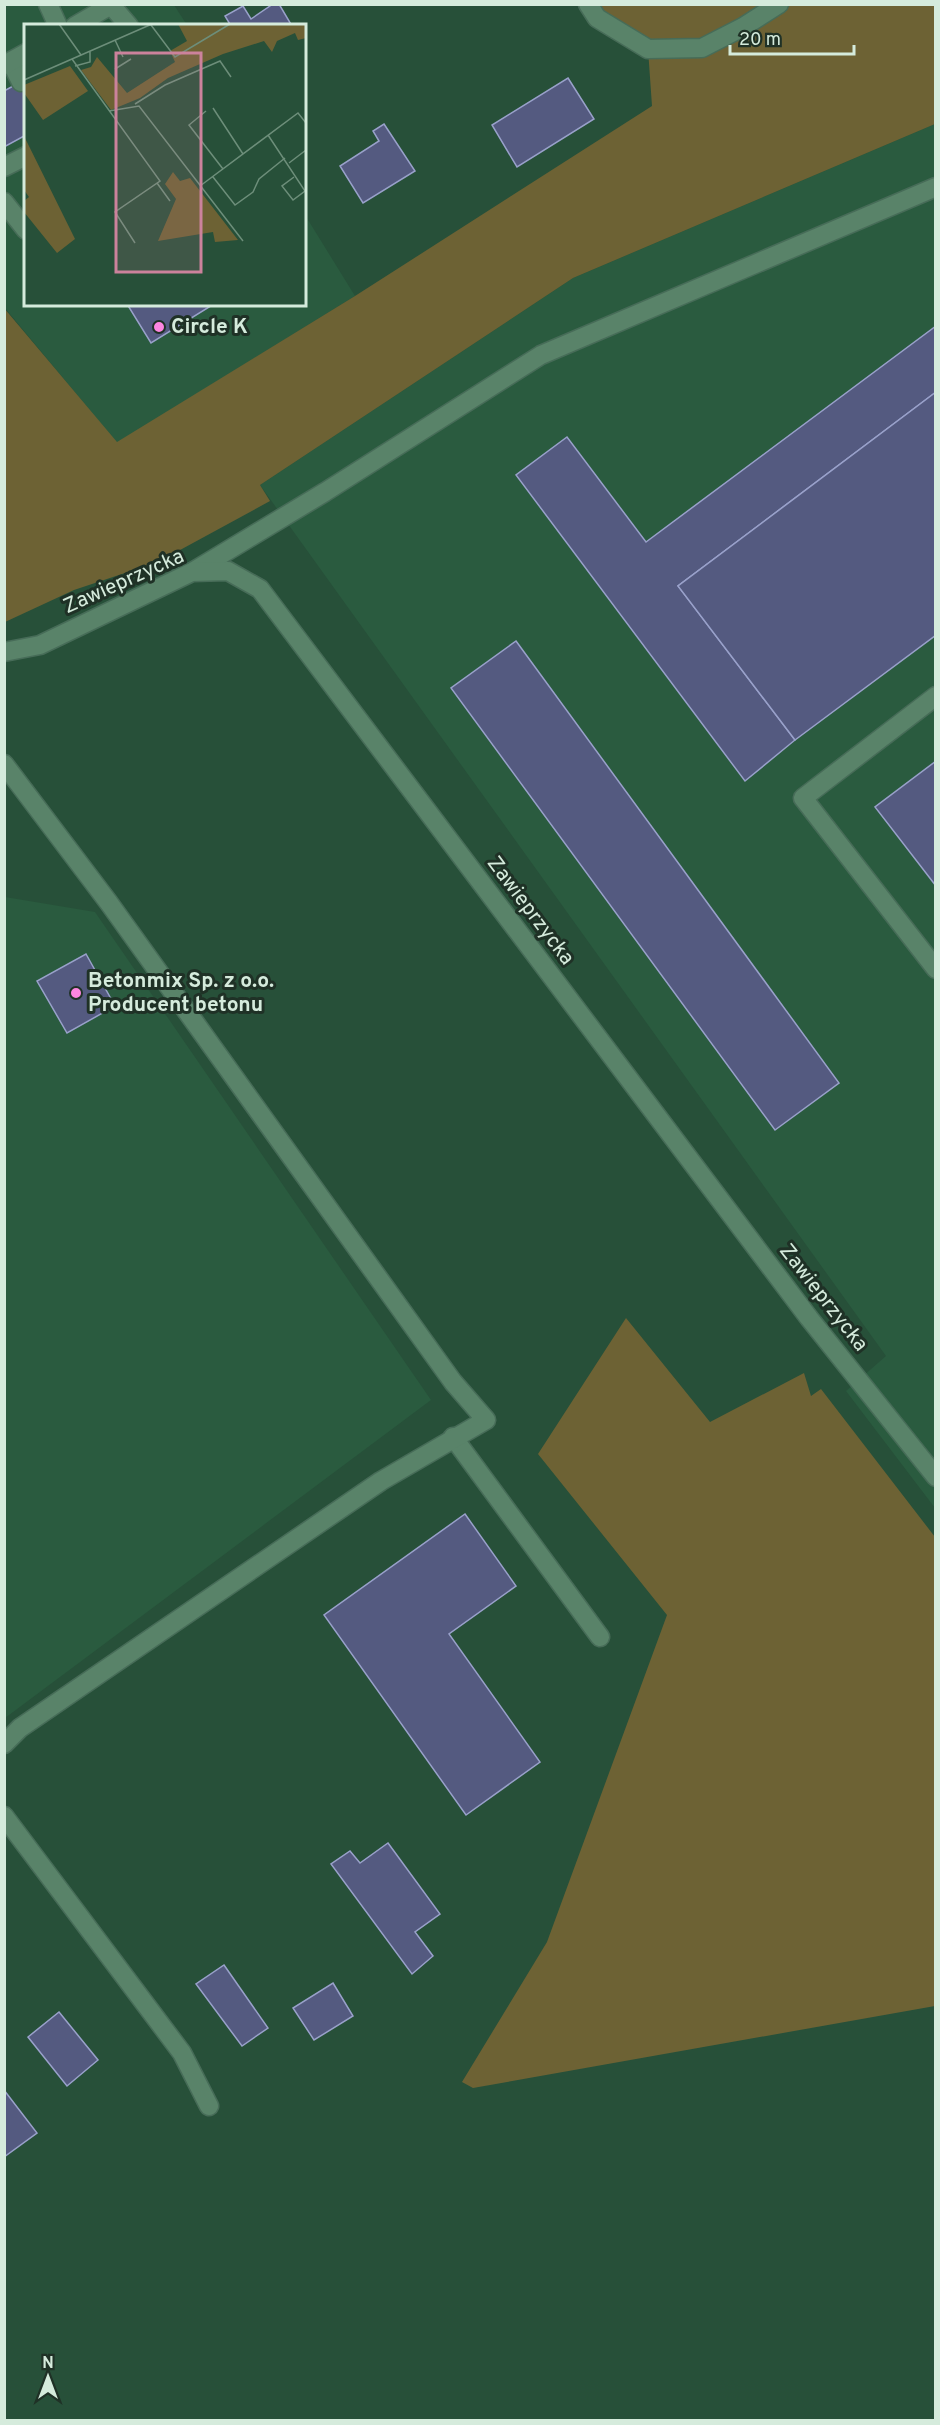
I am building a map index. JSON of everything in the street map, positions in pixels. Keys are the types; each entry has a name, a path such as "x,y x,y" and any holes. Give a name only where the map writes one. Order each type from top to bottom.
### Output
{"street":[{"path":"48,4 57,24"},
{"path":"588,4 597,18 648,49 702,48 743,27 779,4"},
{"path":"78,24 111,5 127,24"},
{"path":"14,60 21,82"},
{"path":"4,167 24,157"},
{"path":"192,572 325,492 541,355 936,187"},
{"path":"4,202 24,227"},
{"name":"Zawieprzycka","path":"4,652 40,645 192,572 228,571 260,589 802,1308 935,1474"},
{"path":"936,696 803,798 936,969"},
{"path":"4,764 109,903 453,1382 486,1420 453,1437 371,1488 20,1728 4,1744"},
{"path":"453,1437 600,1636"},
{"path":"4,1816 182,2054 209,2106"}],"shaded area":[{"path":"4,5 174,5 186,24 24,24 24,306 306,306 306,217 355,296 117,443 5,308"},
{"path":"597,5 935,5 935,124 573,278 260,485 270,501 158,562 74,590 5,622 4,308 117,442 355,296 652,106 648,49 597,18"},
{"path":"935,124 935,1508 846,1391 886,1356 260,485 573,278"},
{"path":"5,897 95,912 431,1400 5,1718"},
{"path":"626,1318 710,1422 804,1373 811,1396 821,1389 935,1537 935,2006 473,2088 462,2082 547,1942 667,1615 538,1454"}],"building":[{"path":"273,4 279,4 291,24 230,24 225,16 243,6 251,19"},
{"path":"568,78 594,119 517,167 492,125"},
{"path":"24,80 24,136 4,147 4,91"},
{"path":"384,124 415,171 363,203 340,166 379,141 373,131"},
{"name":"Circle K","path":"128,306 211,306 151,343"},
{"path":"936,326 936,392 678,586 795,740 745,781 516,475 567,437 646,542"},
{"path":"936,392 936,635 795,740 678,586"},
{"path":"516,641 839,1083 775,1130 451,688"},
{"path":"936,761 936,886 875,807"},
{"name":"Betonmix Sp. z o.o. Producent betonu","path":"86,954 115,1006 67,1033 37,981"},
{"path":"465,1514 516,1586 449,1634 540,1762 466,1815 324,1615"},
{"path":"388,1843 440,1914 415,1932 433,1956 412,1974 331,1864 350,1851 360,1863"},
{"path":"224,1965 268,2028 242,2046 196,1984"},
{"path":"333,1983 353,2016 314,2040 293,2008"},
{"path":"59,2012 98,2060 67,2086 28,2037"},
{"path":"4,2090 37,2133 4,2157"}],"place":[{"name":"Circle K","path":"159,327"},
{"name":"Betonmix Sp. z o.o. Producent betonu","path":"76,993"}]}
